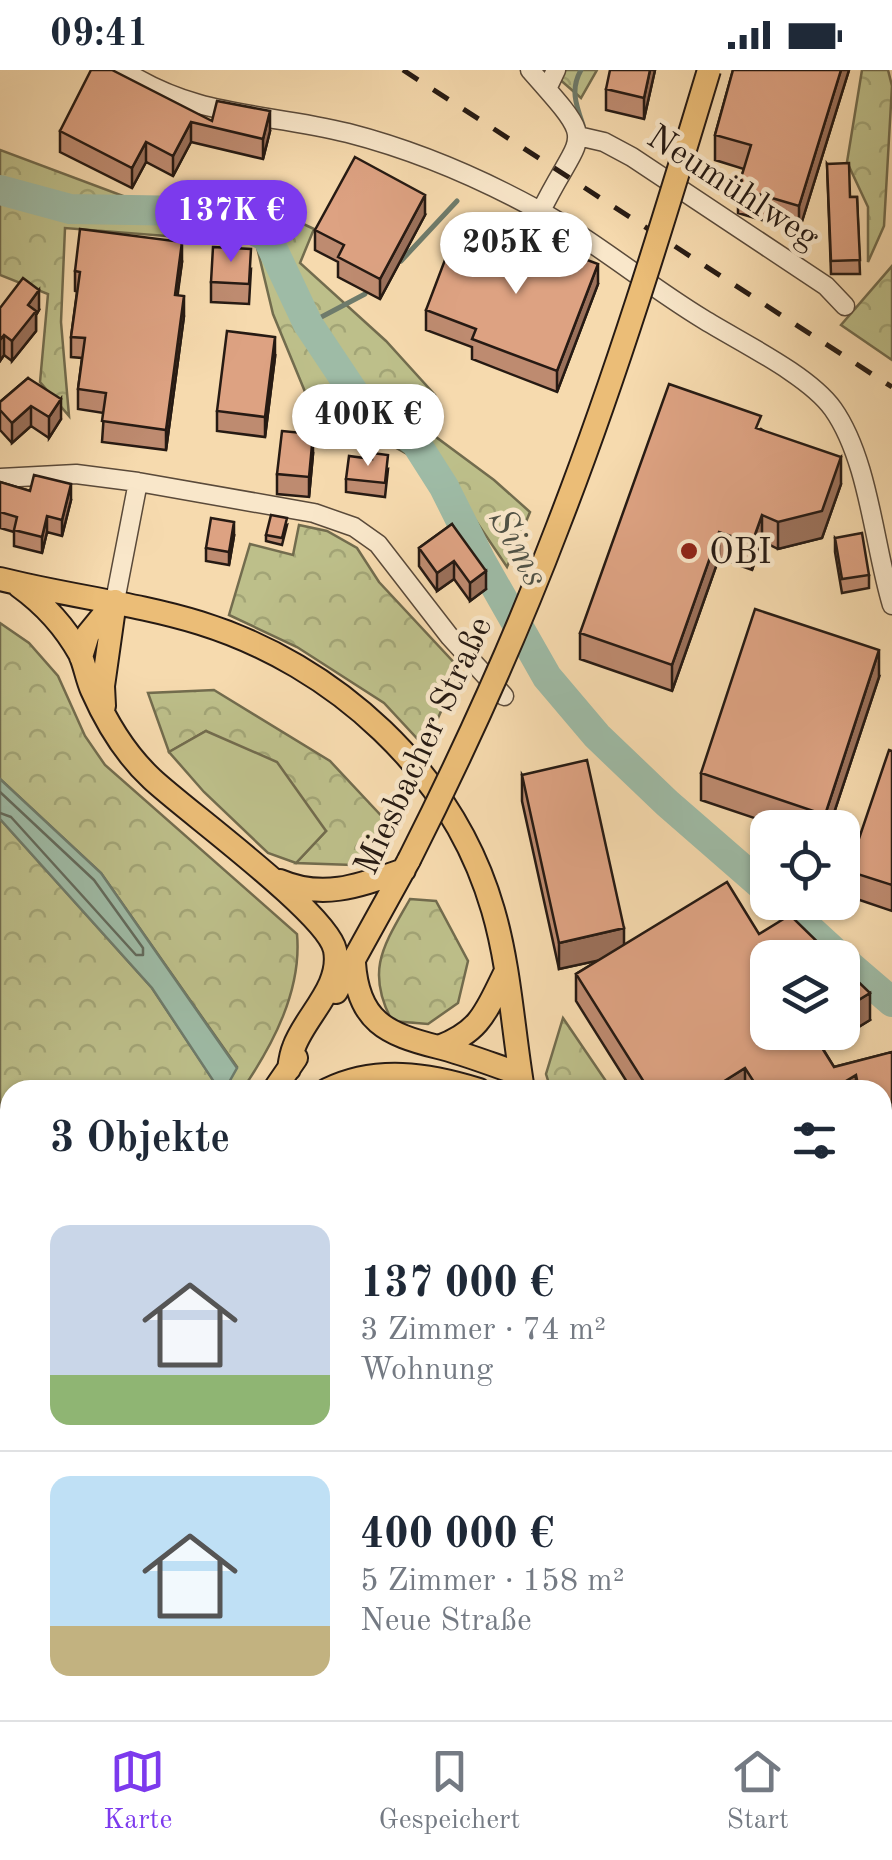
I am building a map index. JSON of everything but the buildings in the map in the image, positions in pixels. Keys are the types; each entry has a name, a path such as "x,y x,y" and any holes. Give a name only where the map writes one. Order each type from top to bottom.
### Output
{"main road":[{"name":"Miesbacher Straße","path":"282,1080 354,963 407,865 487,695 559,526 619,358 709,70"},
{"path":"8,581 115,601 252,642 295,663 338,693 401,749 450,814 476,864 494,914 522,1080"},
{"path":"8,581 47,610 81,656 94,695 112,730 140,767 327,932 336,956 323,998 294,1045 289,1070"},
{"path":"81,656 88,634 115,601"},
{"path":"104,712 103,686 115,601"},
{"path":"268,876 300,889 327,892 345,890 407,865"},
{"path":"354,963 358,997 370,1016 390,1032 439,1047 517,1080"},
{"path":"439,1047 469,1033 481,1022 506,974"},
{"path":"353,1080 386,1074 412,1074 437,1080"}],"street":[{"path":"123,70 171,98 208,109 346,132 442,163 541,211 672,300 809,385 832,407 845,429 866,493 892,605"},
{"path":"530,70 576,124 578,136 578,147 541,211"},
{"path":"546,89 556,70"},
{"name":"Neumühlweg","path":"578,136 604,142 632,157 826,286 844,306"},
{"path":"0,478 76,474 138,482 314,513 354,527 378,544 450,637 504,696"},
{"path":"115,601 138,482"}],"green space":[{"path":"549,70 597,70 581,98"},
{"path":"862,70 888,70 892,86 884,226 868,262 868,207 847,162"},
{"path":"0,150 131,199 237,193 314,229 300,263 386,341 435,395 436,437 530,512 507,567 445,475 308,399 273,314 256,243 65,228 61,322 69,416 40,382 48,294 0,275"},
{"path":"892,266 892,360 841,325"},
{"path":"299,525 327,531 357,548 379,582 460,669 425,747 384,703 297,647 229,615 250,544 293,555"},
{"path":"0,623 29,643 58,676 85,736 105,765 297,934 290,996 248,1080 225,1080 237,1067 101,873 0,779"},
{"path":"214,690 330,761 388,823 353,865 296,863 326,831 206,731 169,752 148,693"},
{"path":"206,731 277,762 326,831 296,863 268,853 204,792 169,752"},
{"path":"0,819 152,988 213,1080 0,1080"},
{"path":"410,899 436,901 468,961 458,1003 428,1024 392,1021 380,987 381,958"},
{"path":"563,1018 605,1080 548,1080 546,1074"}],"water":[{"path":"0,779 101,873 237,1068 230,1080 213,1080 152,988 0,819"}],"waterway":[{"path":"581,70 575,90 583,125"},
{"name":"Sims","path":"0,190 70,209 192,211 226,217 267,237 308,324 356,396 416,443 547,677 597,736 750,875"},
{"path":"401,261 457,201"},
{"path":"308,324 365,294"},
{"name":"Sims","path":"800,920 821,940"},
{"name":"Sims","path":"860,974 892,1002"}],"railway":[{"path":"403,70 892,387"}],"place":[{"name":"OBI","path":"689,551"}]}
